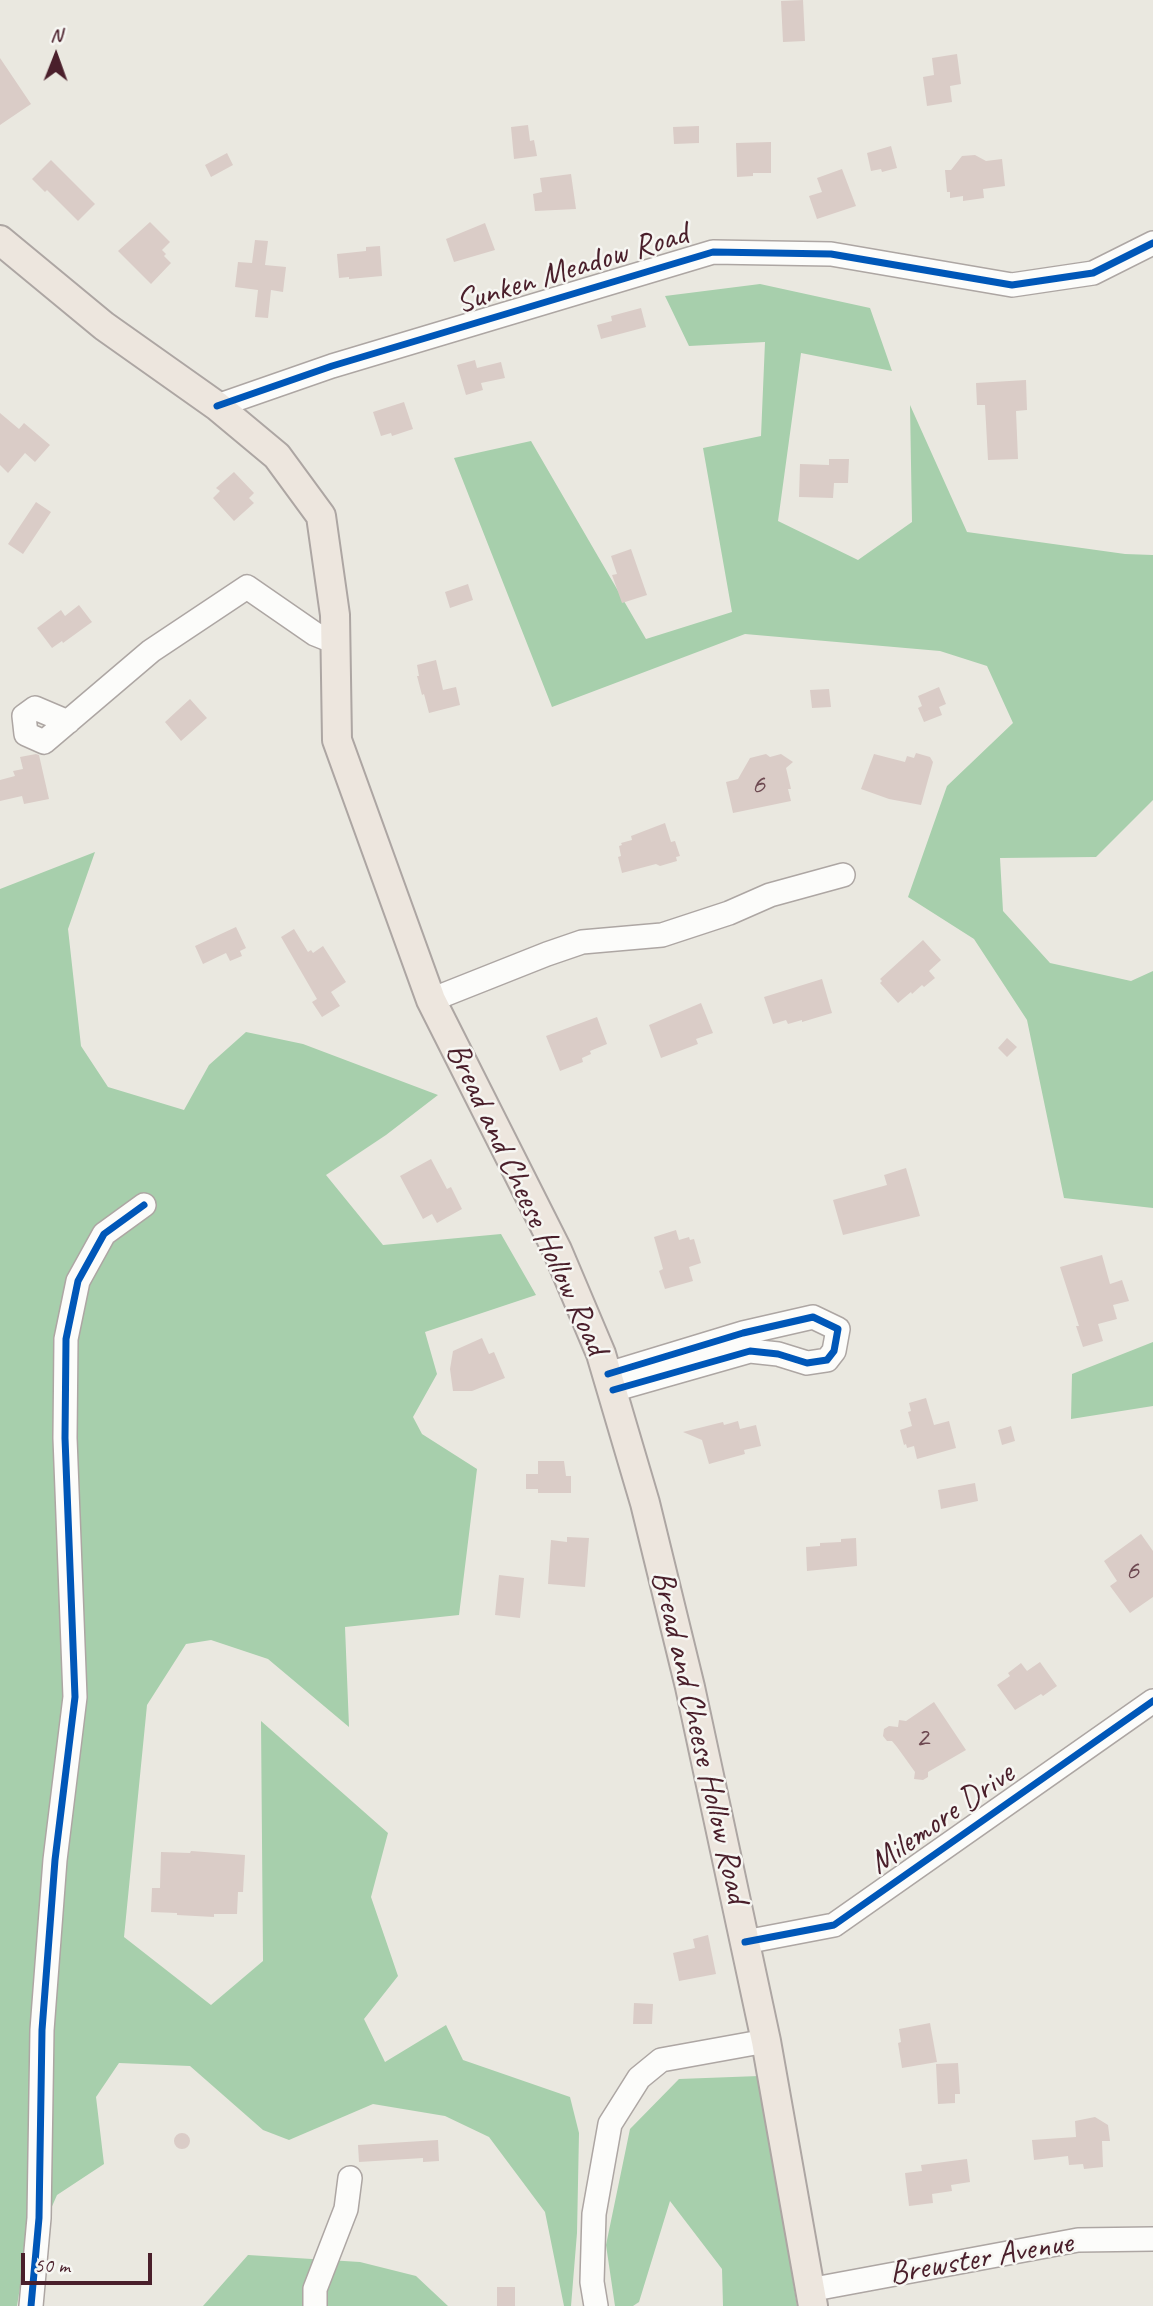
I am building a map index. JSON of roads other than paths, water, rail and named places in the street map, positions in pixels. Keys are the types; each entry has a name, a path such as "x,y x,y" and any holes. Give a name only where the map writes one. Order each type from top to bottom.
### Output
{"main road":[{"name":"Bread and Cheese Hollow Road","path":"0,240 104,326 217,406 276,457 321,516 335,615 337,740 431,1000 557,1250 610,1382 645,1503 680,1647 766,2041 811,2298"}],"street":[{"name":"Sunken Meadow Road","path":"217,406 332,366 713,252 831,254 1012,285 1093,273 1153,243"},
{"path":"68,722 151,651 247,587 315,634 335,642"},
{"path":"431,1000 582,942 662,934 729,914 769,895 843,876"},
{"path":"31,2306 39,2218 42,2030 55,1860 75,1697 65,1437 66,1339 78,1281 104,1234 144,1205"},
{"path":"813,1317 838,1329 834,1351 827,1360 807,1363 778,1353 750,1351 610,1382 743,1333 813,1317"},
{"name":"Milemore Drive","path":"745,1942 835,1925 1153,1701"},
{"path":"596,2306 592,2281 594,2214 610,2124 639,2078 660,2060 766,2041"},
{"path":"315,2306 315,2289 346,2209 351,2178"},
{"name":"Brewster Avenue","path":"811,2298 1077,2240 1153,2239"}]}
